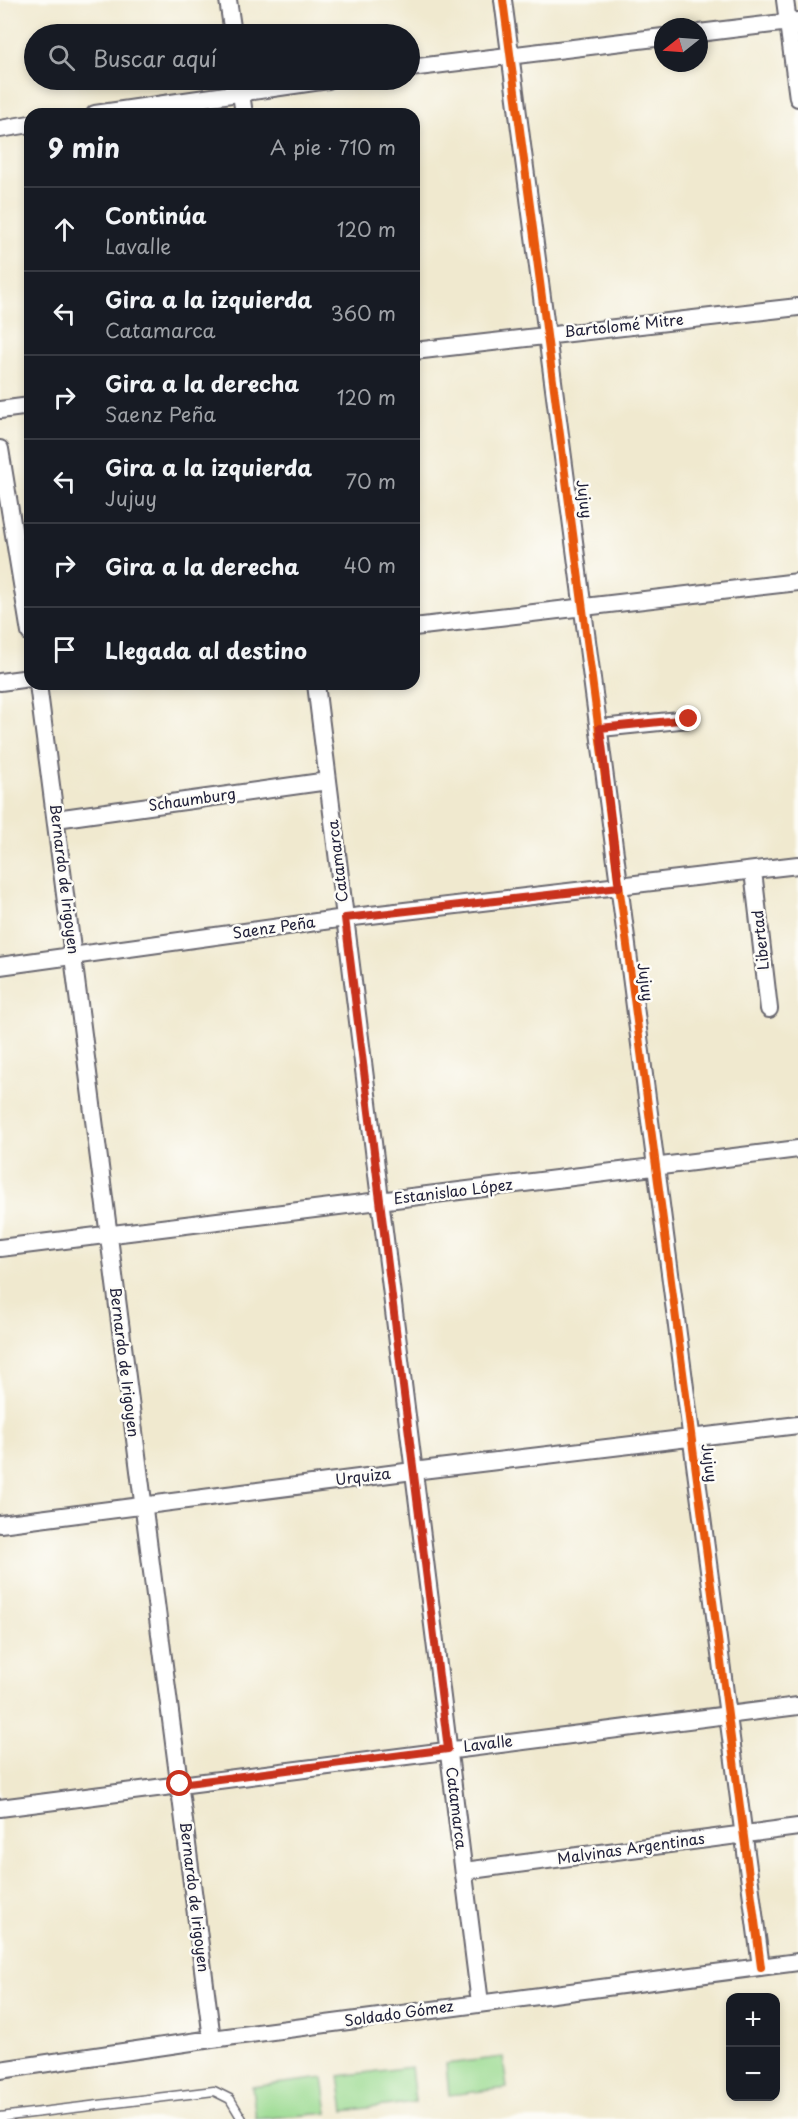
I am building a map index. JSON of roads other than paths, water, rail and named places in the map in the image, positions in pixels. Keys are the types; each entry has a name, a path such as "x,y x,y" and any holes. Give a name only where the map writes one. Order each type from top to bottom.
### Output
{"street":[{"path":"228,0 232,24"},
{"name":"Jujuy","path":"503,0 761,1966"},
{"path":"785,0 793,22 798,98"},
{"path":"708,32 793,22"},
{"path":"420,67 654,38"},
{"path":"125,108 215,90"},
{"path":"241,90 242,108"},
{"path":"0,129 24,125"},
{"name":"Bartolomé Mitre","path":"420,350 798,307"},
{"path":"0,410 24,407"},
{"path":"0,449 24,596"},
{"path":"420,626 584,605 798,582"},
{"path":"0,682 24,679"},
{"name":"Bernardo de Irigoyen","path":"39,690 212,2039"},
{"name":"Catamarca","path":"317,690 480,2003"},
{"path":"600,728 689,719"},
{"name":"Schaumburg","path":"56,819 328,781"},
{"name":"Saenz Peña","path":"0,966 345,918 798,865"},
{"name":"Libertad","path":"753,871 769,1009"},
{"name":"Estanislao López","path":"0,1248 798,1149"},
{"name":"Urquiza","path":"0,1524 798,1425"},
{"name":"Lavalle","path":"0,1808 798,1706"},
{"name":"Malvinas Argentinas","path":"464,1871 798,1827"},
{"name":"Soldado Gómez","path":"0,2070 212,2039 798,1962"}],"lane":[{"path":"0,2117 214,2091 230,2099 242,2119"}]}
